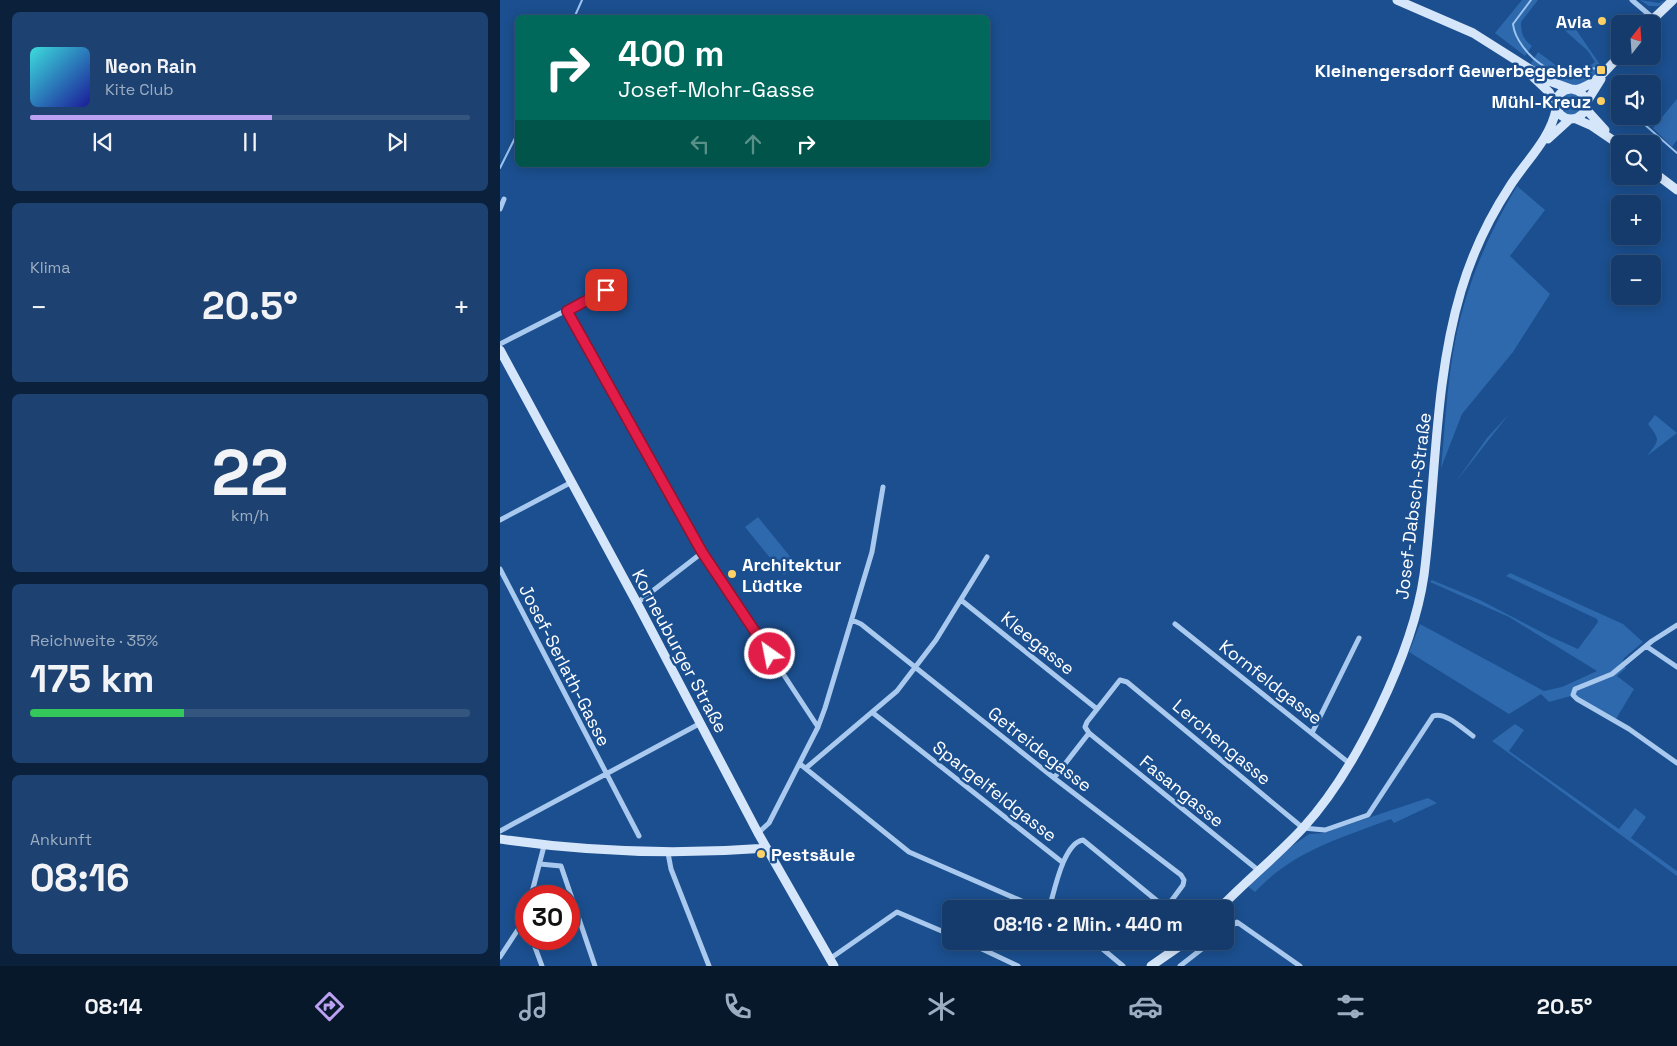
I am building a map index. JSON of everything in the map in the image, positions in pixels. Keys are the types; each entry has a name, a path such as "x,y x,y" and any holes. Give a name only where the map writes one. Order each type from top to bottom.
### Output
{"main road":[{"path":"1397,0 1481,37 1526,68 1554,84 1582,95 1586,105 1612,135"},
{"path":"1657,15 1673,0"},
{"path":"1556,106 1561,92 1587,86 1611,65"},
{"path":"1526,68 1549,92 1562,117 1592,126 1611,138"},
{"path":"1573,119 1583,113 1605,72"},
{"name":"Josef-Dabsch-Straße","path":"1229,900 1303,828 1325,801 1349,763 1390,683 1406,647 1418,605 1425,566 1446,360 1460,293 1490,219 1511,184 1550,129 1556,106"},
{"name":"Josef-Dabsch-Straße","path":"1534,153 1573,119"},
{"path":"1661,178 1677,190"},
{"name":"Korneuburger Straße","path":"500,350 766,848 832,962"},
{"path":"500,839 544,846 668,853 707,853 766,848"},
{"path":"1151,966 1174,950"}],"street":[{"path":"1632,0 1646,15"},
{"path":"500,209 504,199"},
{"path":"500,344 606,290"},
{"path":"567,311 702,552 818,727"},
{"path":"500,520 570,483"},
{"path":"758,833 767,827 818,727 872,552 884,487"},
{"path":"637,604 702,552"},
{"path":"806,768 892,696 916,668 987,558"},
{"name":"Josef-Serlath-Gasse","path":"500,569 639,836"},
{"name":"Kleegasse","path":"961,600 1097,709"},
{"name":"Getreidegasse","path":"852,620 861,624 1054,778 1183,877 1183,885 1173,900"},
{"name":"Kornfeldgasse","path":"1175,624 1349,763"},
{"path":"1677,625 1646,646 1612,674 1575,690 1573,695 1640,736 1677,763"},
{"path":"1312,733 1359,638"},
{"path":"1646,646 1677,667"},
{"name":"Lerchengasse","path":"1097,709 1117,682 1122,679 1303,828"},
{"path":"1054,778 1089,733 1086,725 1097,709"},
{"name":"Spargelfeldgasse","path":"873,712 1062,862 1051,900"},
{"path":"1303,828 1325,830 1368,815 1430,718 1435,714 1444,716 1473,736"},
{"path":"500,831 700,724"},
{"name":"Fasangasse","path":"1089,733 1258,870"},
{"path":"800,764 909,852 1019,900"},
{"path":"1062,862 1077,842 1083,840 1157,900"},
{"path":"534,885 544,846"},
{"path":"668,853 670,868 709,966"},
{"path":"540,864 561,866 595,966"},
{"path":"832,962 897,912 942,931"},
{"path":"1234,924 1237,922 1300,966"},
{"path":"500,957 515,934"},
{"path":"536,950 542,966"},
{"path":"984,950 1018,966"},
{"path":"1104,950 1123,966"},
{"path":"1180,966 1200,950"}],"shaded area":[{"path":"1522,0 1538,0 1521,22 1523,36 1532,46 1525,56 1495,33"},
{"path":"1640,0 1659,3 1666,0 1659,6 1649,6"},
{"path":"1568,18 1601,66 1586,83 1578,85 1561,83 1533,67 1531,63 1538,52 1565,72 1582,71 1595,62 1588,51 1561,27"},
{"path":"1571,92 1579,96 1583,104 1579,112 1571,116 1563,112 1559,104 1563,96"},
{"path":"1677,99 1677,140 1672,147 1653,128 1655,125 1661,125 1661,118"},
{"path":"1517,186 1545,210 1510,256 1550,294 1513,352 1462,414 1441,468 1450,373 1465,301 1479,261 1506,204"},
{"path":"1509,414 1455,483 1487,438"},
{"path":"1655,415 1677,433 1647,456 1657,440 1648,424"},
{"path":"758,517 797,565 784,575 745,527"},
{"path":"1510,573 1623,624 1643,642 1624,658 1622,663 1626,668 1617,676 1634,689 1616,719 1571,696 1549,702 1541,694 1509,714 1409,652 1420,624 1544,691 1562,687 1597,671 1509,617 1430,582 1432,580 1480,600 1578,649 1598,622 1597,619 1506,576"},
{"path":"1515,724 1524,730 1509,751 1619,829 1635,808 1646,817 1631,838 1677,871 1677,876 1492,741"},
{"path":"1428,798 1437,803 1394,823 1391,819 1318,847 1285,866 1255,892 1246,885 1285,851 1309,834 1323,833"}],"waterway":[{"path":"575,15 582,0"},
{"path":"1531,0 1513,24 1516,35 1532,57 1543,66 1568,75 1580,74 1591,68 1598,69"},
{"path":"1645,125 1677,153"},
{"path":"500,168 515,138"}],"place":[{"name":"Avia","path":"1602,21"},
{"name":"Kleinengersdorf Gewerbegebiet","path":"1601,70"},
{"name":"Mühl-Kreuz","path":"1601,101"},
{"name":"Architektur Lüdtke","path":"732,574"},
{"name":"Pestsäule","path":"761,854"}],"route":[{"path":"606,290 567,311 702,552 770,654"}]}
